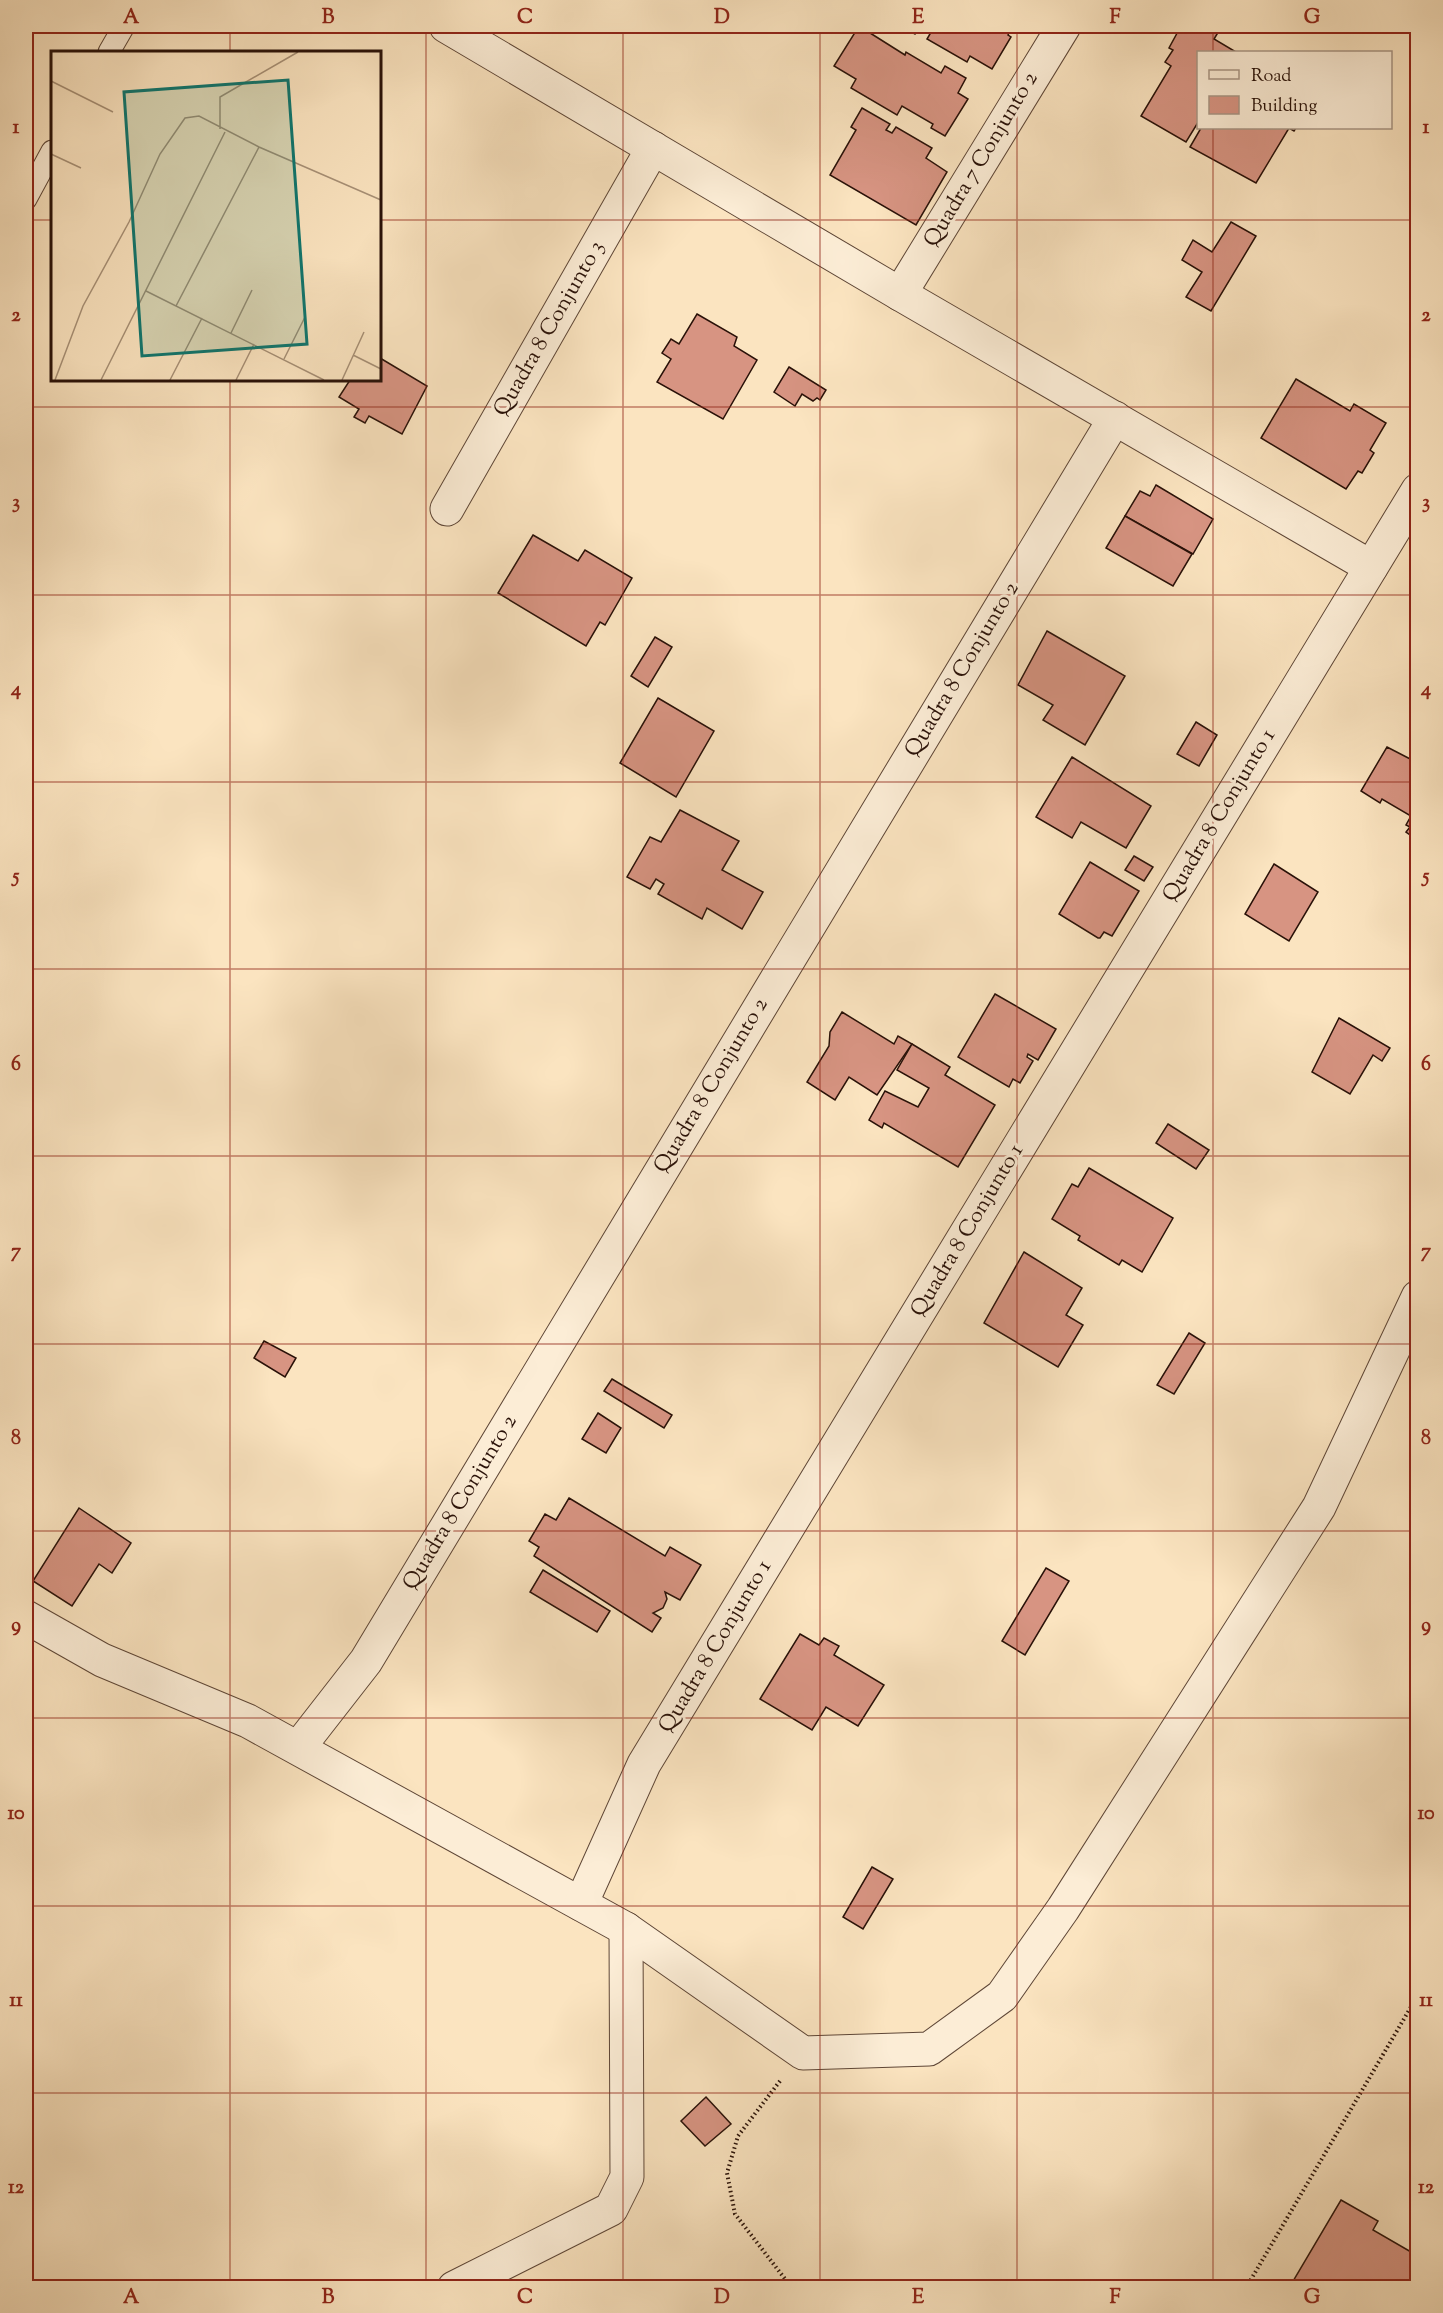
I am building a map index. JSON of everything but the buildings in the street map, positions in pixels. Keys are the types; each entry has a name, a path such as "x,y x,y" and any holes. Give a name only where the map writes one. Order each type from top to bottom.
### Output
{"street":[{"name":"Quadra 7 Conjunto 2","path":"900,294 1064,26"},
{"path":"455,28 900,294 1371,567"},
{"name":"Quadra 8 Conjunto 3","path":"447,509 653,148"},
{"name":"Quadra 8 Conjunto 2","path":"298,1747 366,1661 1115,418"},
{"name":"Quadra 8 Conjunto 1","path":"581,1904 644,1764 1418,490"},
{"path":"26,1617 102,1660 248,1720 626,1929 803,2053 929,2049 1002,1996 1063,1909 1154,1770 1319,1507 1418,1297"},
{"path":"454,2288 611,2209 623,2185 627,2176 626,1929"}],"lane":[{"path":"110,51 124,26"},
{"path":"26,199 51,153"}],"path":[{"path":"1246,2288 1418,1995"},
{"path":"792,2288 735,2214 727,2173 738,2136 803,2053"}]}
